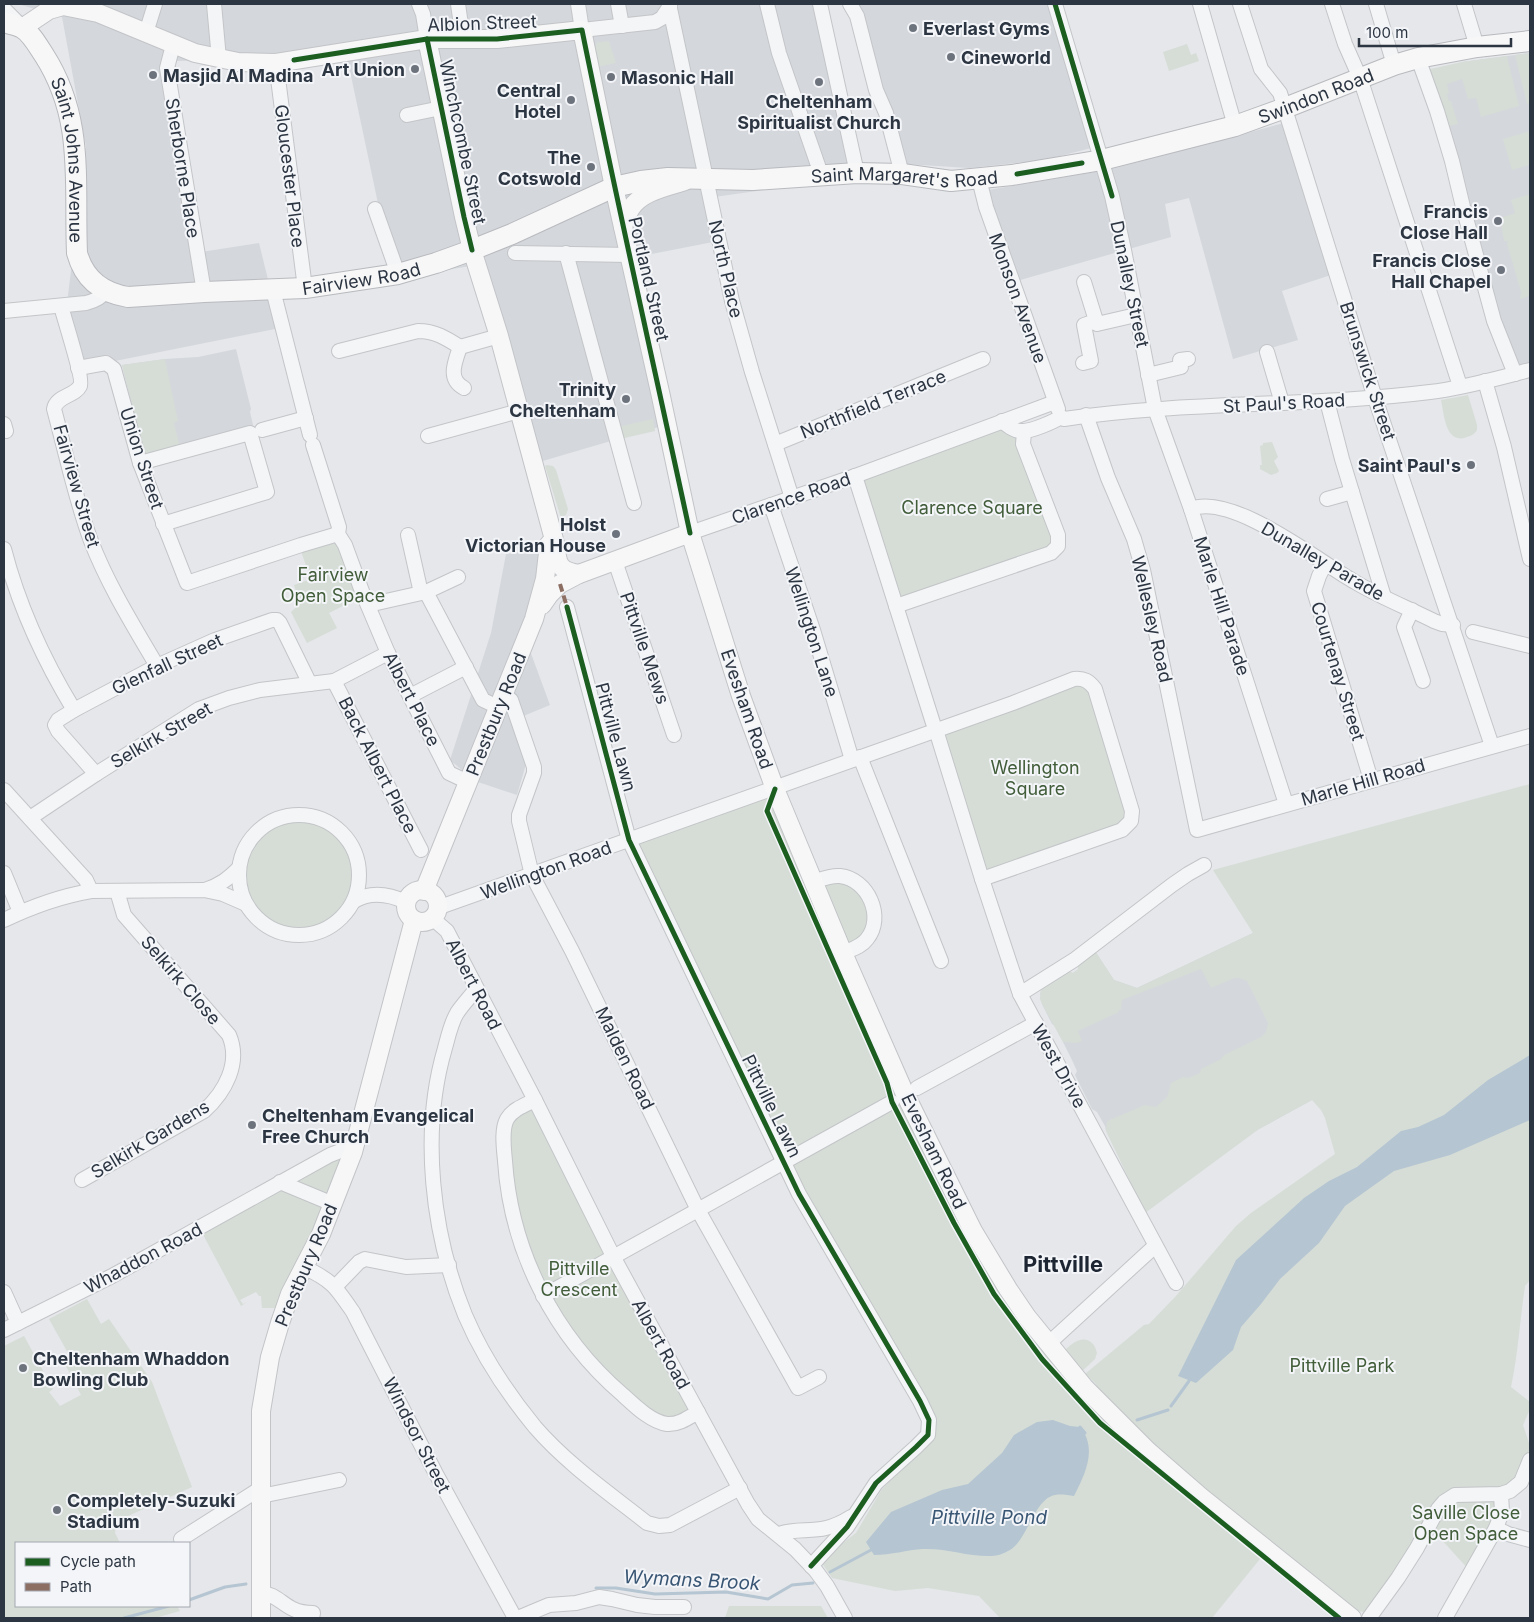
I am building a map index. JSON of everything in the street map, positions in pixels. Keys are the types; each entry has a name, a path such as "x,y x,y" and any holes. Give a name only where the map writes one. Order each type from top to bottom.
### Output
{"highway":[{"name":"Saint Johns Avenue","path":"19,29 43,53 65,97 70,115 76,163 76,218 79,260 89,278 106,291"},
{"name":"Swindon Road","path":"1102,160 1235,126 1394,64 1477,47 1530,41"},
{"name":"Saint Margaret's Road","path":"700,178 753,180 856,173 902,174 944,180 979,179 1102,160"},
{"name":"Fairview Road","path":"106,291 128,297 273,290 304,288 398,274 436,263 512,234 614,187 655,179 700,178"}],"main road":[{"name":"Albion Street","path":"19,29 52,8 63,6 98,13 195,53 219,59 257,63 276,63 427,39 497,40 582,30"},
{"name":"Portland Street","path":"582,30 614,187 690,534"},
{"name":"Winchcombe Street","path":"427,39 472,250 499,336 551,533"},
{"path":"623,227 628,213 638,199 652,192 700,178"},
{"path":"551,533 560,565 568,572 579,574"},
{"name":"Prestbury Road","path":"424,890 534,619 545,580 551,533"},
{"name":"Clarence Road","path":"534,619 548,595 560,584 579,574 690,534"},
{"name":"Evesham Road","path":"690,534 742,696 775,789 813,882 905,1094 973,1231 1008,1289 1048,1344 1095,1398 1148,1451 1201,1497 1352,1618"},
{"path":"420,890 429,892 436,899 428,916 407,912 406,902 411,894 420,890"},
{"name":"Prestbury Road","path":"261,1618 261,1411 266,1375 285,1308 321,1234 353,1152 428,916"}],"street":[{"path":"146,33 155,4"},
{"path":"214,4 219,59"},
{"name":"Winchcombe Street","path":"419,4 423,14 427,39"},
{"path":"458,4 463,39"},
{"path":"578,4 582,30"},
{"path":"618,4 622,26"},
{"path":"767,4 779,53 821,174"},
{"path":"820,4 856,173"},
{"path":"850,4 857,16 876,90 886,113 902,174"},
{"name":"Dunalley Street","path":"1056,4 1112,196 1155,409"},
{"path":"1200,4 1235,126"},
{"name":"Brunswick Street","path":"1240,4 1261,69 1280,93 1376,398 1492,746"},
{"path":"1332,4 1345,44 1360,78 1460,386"},
{"path":"1376,4 1394,64"},
{"path":"1464,4 1477,47"},
{"path":"655,22 662,18 669,5"},
{"name":"North Place","path":"669,5 700,178 732,301 792,498"},
{"path":"4,9 19,29"},
{"path":"655,22 665,27 676,37"},
{"name":"Albion Street","path":"582,30 655,22"},
{"name":"Sherborne Place","path":"173,45 167,68 204,292"},
{"path":"1418,58 1452,160 1494,321 1515,374"},
{"name":"Gloucester Place","path":"276,63 304,288"},
{"path":"407,115 441,108"},
{"name":"Monson Avenue","path":"979,179 986,207 1061,417"},
{"path":"375,209 398,274"},
{"path":"515,254 629,256"},
{"path":"566,254 634,503"},
{"path":"1084,282 1097,324 1136,315"},
{"name":"Albert Place","path":"273,290 312,440 339,527 338,534 346,545 388,653 449,773 468,782"},
{"path":"4,311 86,303 94,301 106,291"},
{"name":"Fairview Street","path":"61,306 78,368 80,386 56,403 54,407 74,486 91,540 114,592 157,666"},
{"path":"1083,362 1092,361 1084,325 1096,321"},
{"path":"339,352 418,331 430,331 445,337 460,347 499,336"},
{"path":"460,347 453,375 457,383 464,388"},
{"path":"1267,352 1282,403"},
{"path":"1148,375 1181,368 1180,360 1188,358"},
{"name":"Northfield Terrace","path":"775,444 974,359"},
{"name":"Union Street","path":"78,368 106,363 114,369 140,463 186,583 338,534"},
{"name":"St Paul's Road","path":"1061,417 1064,419 1086,415 1155,409 1376,398 1433,392 1530,370"},
{"path":"1485,381 1504,448 1530,559"},
{"path":"1326,401 1384,597"},
{"name":"Clarence Road","path":"690,534 855,476 1055,402"},
{"name":"Marle Hill Parade","path":"1155,409 1191,509 1286,804"},
{"path":"428,436 519,411"},
{"name":"Wellesley Road","path":"1086,415 1108,478 1134,539 1143,570 1196,830"},
{"path":"1002,421 1010,428 1024,432 1061,417"},
{"path":"140,463 306,418"},
{"path":"163,524 267,492 256,432"},
{"path":"896,606 1051,553 1058,546 1058,535 1023,444 1024,432"},
{"path":"855,476 982,879 1122,830 1131,821 1132,811 1095,689 1087,680 1082,678 1074,679 1013,703 935,726"},
{"path":"1327,499 1352,492"},
{"name":"Wellington Lane","path":"771,505 856,759 941,961"},
{"name":"Dunalley Parade","path":"1191,509 1207,505 1238,514 1291,540 1355,583 1442,624 1453,625"},
{"name":"Malden Road","path":"408,535 423,593 482,700 511,700 518,717 534,767 534,773 520,810 519,821 532,875 576,960 698,1210 798,1388 820,1377"},
{"path":"4,549 19,601 33,635 51,672 74,710"},
{"name":"Pittville Mews","path":"615,561 674,736"},
{"name":"Courtenay Street","path":"1325,564 1314,591 1371,780"},
{"path":"368,605 423,593 458,577"},
{"name":"Pittville Lawn","path":"567,607 629,840 784,1163 812,1216 920,1401 929,1420 928,1434 876,1483 847,1527 811,1566"},
{"path":"1412,610 1404,627 1423,681"},
{"name":"Glenfall Street","path":"96,774 56,727 58,720 157,666 215,640 274,620 280,623 310,684"},
{"path":"1473,632 1530,646"},
{"name":"Selkirk Street","path":"30,818 199,709 229,698 260,690 334,681 388,653"},
{"path":"410,696 466,668"},
{"name":"Back Albert Place","path":"334,681 421,850"},
{"name":"Wellington Road","path":"428,916 532,875 856,759 935,726"},
{"name":"Marle Hill Road","path":"1196,830 1530,736"},
{"path":"4,790 86,880 91,891"},
{"path":"307,815 324,820 346,837 358,862 359,880 354,900 344,915 330,927 305,935 288,934 271,928 257,918 246,904 240,886 239,868 245,849 259,830 280,818 307,815"},
{"path":"1020,994 1074,960 1172,885 1188,874 1205,866"},
{"path":"204,890 220,885 239,868"},
{"path":"4,874 20,912"},
{"path":"813,882 834,875 845,876 864,889 872,901 875,919 871,933 860,945 843,953"},
{"name":"West Drive","path":"982,879 1020,994 1176,1283"},
{"path":"359,880 374,894"},
{"path":"4,920 20,912 91,891 204,890 223,894 246,904"},
{"name":"Selkirk Close","path":"117,891 124,914 230,1035 234,1052 231,1071"},
{"path":"354,900 362,896 374,894 394,896 406,902"},
{"name":"Albert Road","path":"428,916 447,931 535,1100 614,1258 758,1519 779,1534 811,1566 827,1586 845,1618"},
{"path":"476,989 457,1014 442,1058 434,1104 431,1151 432,1174 439,1220 449,1265 466,1317 478,1342 503,1384 536,1428 572,1463 647,1523 659,1526 675,1522 740,1488"},
{"path":"917,1088 1036,1023"},
{"name":"Selkirk Gardens","path":"82,1180 204,1111 219,1095 231,1071"},
{"path":"535,1100 518,1109 507,1119 504,1125 504,1150 508,1188 516,1228 528,1264 543,1296 568,1336 592,1366 643,1412 659,1422 671,1424 680,1422 698,1412"},
{"path":"543,1296 892,1102"},
{"name":"Whaddon Road","path":"4,1330 112,1276 280,1182 343,1150 353,1152"},
{"path":"280,1182 333,1204"},
{"path":"1048,1344 1155,1246"},
{"path":"335,1286 357,1264 365,1259 406,1267 449,1265"},
{"name":"Windsor Street","path":"304,1267 335,1286 364,1331 435,1472 517,1618"},
{"path":"4,1292 18,1323"},
{"path":"1369,1618 1398,1578 1438,1509 1444,1502 1455,1495 1501,1494 1510,1491 1521,1482 1530,1460"},
{"path":"181,1539 261,1492 339,1480"},
{"path":"1445,1618 1496,1528 1502,1512 1501,1494"},
{"name":"Pittville Lawn","path":"779,1534 788,1531 824,1529 837,1525 856,1514"},
{"path":"1496,1528 1508,1534 1530,1540"},
{"path":"261,1593 268,1593 293,1609 313,1613 312,1618"},
{"path":"517,1618 549,1604 576,1602 599,1597 676,1611"}],"shaded area":[{"path":"18,4 821,4 855,177 707,198 713,242 626,259 662,426 529,465 470,266 394,279 347,57 176,61 172,131 201,252 259,243 280,328 75,369 66,312 86,147 62,17"},
{"path":"854,4 1048,4 1091,148 1045,160 969,168 905,164 879,91"},
{"name":"Francis Close Hall","path":"1530,53 1530,370 1515,374 1431,86 1462,62"},
{"path":"1284,123 1337,273 1282,291 1298,340 1233,359 1189,198 1165,204 1171,237 1013,282 982,191 1112,169"},
{"path":"236,349 254,429 145,456 122,365 198,357"},
{"path":"546,549 529,648 550,705 521,717 528,757 517,795 475,781 450,760 491,633 506,554"},
{"path":"1253,933 1312,1100 1259,1129 1106,1131 1097,1112 1092,1109 1075,1075 1077,1071 1042,1004 1040,993 1066,971 1073,973 1078,970 1078,962 1095,951 1114,980 1137,988"}],"green space":[{"path":"609,41 616,63 597,67 593,48 598,42"},
{"path":"1187,44 1191,55 1196,53 1199,61 1169,71 1163,52"},
{"path":"1530,53 1530,103 1527,104 1515,55"},
{"path":"1507,56 1519,106 1481,117 1476,98 1468,99 1462,79 1447,84 1449,93 1447,94 1458,124 1445,127 1426,70 1462,62"},
{"path":"1530,131 1530,165 1512,170 1503,139"},
{"path":"1530,194 1530,296 1520,299 1521,292 1507,244 1508,241 1504,241 1500,218 1515,213 1511,200"},
{"path":"165,359 178,421 174,423 180,447 145,456 122,365"},
{"path":"1468,395 1477,430 1470,436 1458,438 1453,436 1446,425 1441,400"},
{"path":"653,419 655,431 620,439 617,427"},
{"name":"Clarence Square","path":"1002,421 1024,432 1058,546 896,606 855,476"},
{"path":"1272,442 1278,457 1274,461 1279,471 1271,475 1260,469 1260,465 1262,465 1260,446 1263,443"},
{"path":"545,466 553,466 556,470 568,509 566,515 561,518"},
{"name":"Fairview Open Space","path":"338,534 364,595 329,613 337,628 307,643 291,612 300,604 294,585 311,579 299,546"},
{"name":"Wellington Square","path":"1087,680 1131,821 982,879 936,730"},
{"name":"Pittville Park","path":"1530,784 1530,1280 1525,1286 1511,1387 1530,1402 1530,1409 1523,1425 1530,1446 1530,1460 1510,1491 1502,1512 1471,1572 1429,1526 1365,1612 1356,1611 1264,1554 1212,1618 1000,1618 979,1596 928,1588 895,1591 832,1578 820,1560 856,1533 882,1489 935,1436 920,1401 784,1163 629,840 775,789 814,881 827,877 860,885 874,926 845,952 946,1175 1058,1356 1078,1340 1087,1340 1094,1345 1097,1353 1095,1359 1076,1377 1098,1388 1085,1374 1144,1325 1149,1324 1176,1296 1236,1226 1251,1213 1335,1154 1325,1118 1312,1100 1259,1129 1145,1213 1106,1131 1107,1121 1145,1105 1156,1107 1167,1097 1171,1083 1183,1077 1188,1078 1200,1073 1201,1069 1221,1059 1224,1055 1261,1037 1266,1032 1268,1023 1247,981 1235,978 1211,988 1201,969 1122,1000 1119,1012 1078,1031 1082,1041 1076,1043 1063,1042 1042,1004 1040,999 1041,988 1066,971 1073,973 1078,969 1078,962 1095,951 1114,980 1137,988 1253,933 1213,870"},
{"path":"299,820 320,824 338,836 350,854 354,875 350,896 338,914 320,926 299,930 278,926 260,914 248,896 244,875 248,854 260,836 278,824"},
{"name":"Pittville Crescent","path":"535,1100 698,1412 665,1424 568,1337 516,1228 507,1119"},
{"path":"353,1152 285,1308 262,1308 261,1296 256,1292 240,1300 243,1304 247,1302 241,1306 199,1227 280,1182"},
{"path":"87,1299 101,1324 109,1319 152,1382 192,1487 117,1521 115,1533 120,1542 15,1542 15,1607 178,1607 180,1611 155,1618 4,1618 4,1346 24,1336 53,1389 49,1392 60,1406 81,1395 66,1366 73,1362 49,1319"},
{"path":"729,1606 821,1606 828,1618 725,1618"}],"water":[{"path":"1530,1055 1530,1120 1450,1155 1394,1171 1345,1206 1319,1243 1280,1279 1241,1327 1233,1350 1196,1383 1178,1376 1236,1260 1304,1198 1329,1181 1357,1167 1401,1131 1418,1127 1444,1115 1488,1080"},
{"name":"Pittville Pond","path":"1053,1420 1070,1426 1080,1427 1088,1444 1088,1462 1074,1496 1055,1495 1048,1498 1036,1511 1022,1537 1010,1550 992,1556 932,1549 874,1555 866,1542 891,1512 942,1490 968,1484 1002,1453 1014,1435 1037,1422"}],"waterway":[{"name":"Wymans Brook","path":"1171,1406 1189,1381"},
{"name":"Wymans Brook","path":"1137,1420 1168,1410"},
{"name":"Wymans Brook","path":"1080,1427 1085,1433"},
{"name":"Wymans Brook","path":"830,1572 871,1550"},
{"name":"Wymans Brook","path":"596,1588 616,1588 655,1594 726,1592 768,1599 792,1585 813,1583"},
{"name":"Wymans Brook","path":"190,1600 225,1587 246,1584"},
{"name":"Wymans Brook","path":"124,1618 165,1607"}],"marked path":[{"path":"560,584 567,607"}],"cycle path":[{"path":"1055,4 1112,196"},
{"path":"294,60 427,39 497,39 582,30 690,533"},
{"path":"427,39 472,250"},
{"path":"1017,174 1082,163"},
{"path":"567,607 629,840 799,1194 920,1401 929,1420 928,1435 876,1483 847,1527 811,1566"},
{"path":"775,789 767,811 887,1083 892,1102 954,1223 994,1294 1042,1359 1100,1423 1339,1618"}],"place":[{"name":"Everlast Gyms","path":"913,28"},
{"name":"Cineworld","path":"951,57"},
{"name":"Art Union","path":"415,69"},
{"name":"Masjid Al Madina","path":"153,75"},
{"name":"Masonic Hall","path":"611,77"},
{"name":"Cheltenham Spiritualist Church","path":"819,82"},
{"name":"Central Hotel","path":"571,100"},
{"name":"The Cotswold","path":"591,167"},
{"name":"Francis Close Hall","path":"1498,221"},
{"name":"Francis Close Hall Chapel","path":"1501,270"},
{"name":"Trinity Cheltenham","path":"626,399"},
{"name":"Saint Paul's","path":"1471,465"},
{"name":"Holst Victorian House","path":"616,534"},
{"name":"Cheltenham Evangelical Free Church","path":"252,1125"},
{"name":"Cheltenham Whaddon Bowling Club","path":"23,1368"},
{"name":"Completely-Suzuki Stadium","path":"57,1510"}],"district":[{"name":"Pittville","path":"1063,1264"}],"park label":[{"name":"Saville Close Open Space","path":"1466,1522"}]}
